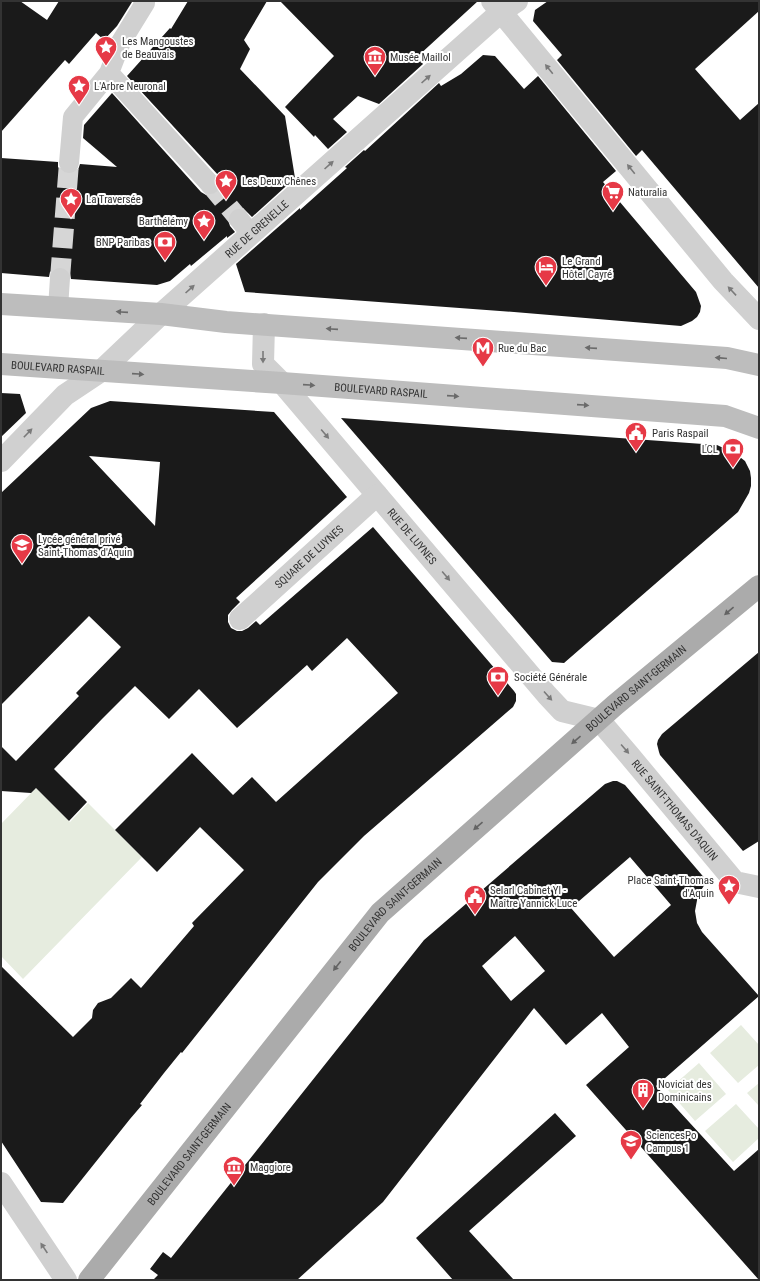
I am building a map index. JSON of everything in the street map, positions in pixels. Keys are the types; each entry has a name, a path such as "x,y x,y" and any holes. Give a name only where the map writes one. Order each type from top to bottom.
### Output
{"main road":[{"path":"1,304 160,314 226,322 726,358 759,365"},
{"name":"BOULEVARD RASPAIL","path":"1,364 725,416 759,428"},
{"name":"BOULEVARD SAINT-GERMAIN","path":"89,1280 380,913 599,720 759,586"}],"street":[{"path":"69,163 73,117 109,73 122,42 145,3 143,1"},
{"path":"504,4 723,281 759,319"},
{"name":"RUE DE GRENELLE","path":"1,461 65,395 101,371 160,314 245,227 504,4"},
{"path":"109,73 210,184"},
{"path":"58,308 60,278"},
{"name":"RUE DE LUYNES","path":"264,324 263,364 282,383 562,711 599,720"},
{"name":"SQUARE DE LUYNES","path":"240,619 377,495"},
{"name":"RUE SAINT-THOMAS D'AQUIN","path":"599,720 630,755 735,882 759,887"},
{"path":"1,1183 66,1280"}],"shaded area":[{"path":"36,788 70,822 88,803 142,857 23,979 1,956 1,824"},
{"path":"741,1025 759,1045 759,1065 738,1083 710,1053"},
{"path":"699,1063 726,1094 695,1121 668,1090"},
{"path":"759,1083 759,1106 747,1093"},
{"path":"736,1104 759,1129 759,1138 733,1162 705,1131"}],"building":[{"path":"1,1 20,1 47,20 59,1 132,2 117,26 104,40 96,33 69,64 65,60 1,132"},
{"path":"188,1 267,1 244,40 250,49 240,69 285,116 295,178 252,217 243,208 232,210 228,214 228,220 230,226 235,232 227,238 227,236 191,266 190,264 170,281 157,285 71,279 70,273 66,268 61,267 55,268 50,272 49,277 1,273 1,158 58,162 58,167 62,172 68,174 74,173 78,170 80,164 117,167 83,138 84,125 112,93 201,192 206,195 212,195 218,192 221,188 219,176 127,76 170,28 171,29"},
{"path":"280,1 478,1 417,57 423,64 379,104 358,96 333,119 347,132 328,149 285,107 334,56"},
{"path":"548,1 759,1 759,11 695,69 740,120 759,103 759,288 642,150 636,156 557,60 562,55 533,21 535,10"},
{"path":"483,55 495,56 524,89 538,76 616,171 603,182 696,292 701,306 697,317 681,326 245,292 236,264 300,208 300,210 347,168 345,167 364,150 365,151 439,83 441,86 461,74"},
{"path":"1,393 20,394 26,413 1,437"},
{"path":"110,401 274,412 347,497 236,598 240,602 228,615 228,622 231,628 237,631 242,631 256,621 260,625 373,527 514,691 516,694 516,701 513,707 364,836 318,882 182,1053 181,1052 164,1073 140,1104 142,1105 63,1203 41,1202 1,1141 1,966 73,1037 92,1018 93,1010 98,1003 111,998 131,978 141,988 194,926 192,923 244,870 200,827 157,872 115,830 192,753 233,795 252,777 276,802 398,693 347,638 312,671 307,665 237,728 199,689 169,719 135,686 54,769 87,802 69,821 36,788 31,793 1,791 1,746 16,761 79,696 76,693 121,647 89,616 1,705 1,493 91,408","holes":["89,456 160,462 155,526"]},
{"path":"341,418 717,445 736,454 745,461 750,471 751,486 749,493 738,512 564,663 552,662"},
{"path":"759,652 759,841 743,851 660,755 657,744 662,734"},
{"path":"617,781 625,785 707,881 698,895 695,911 697,923 702,932 759,996 656,1086 734,1171 759,1149 759,1280 586,1085 629,1047 602,1013 566,1045 534,1008 383,1202 297,1280 153,1280 158,1275 150,1269 163,1252 171,1258 424,940 605,784","holes":["630,857 671,905 614,957 571,908","515,936 545,971 511,1001 482,966"]},
{"path":"555,1113 576,1136 469,1231 514,1280 453,1280 416,1238"}],"tunnel":[{"path":"60,278 69,163"},
{"path":"210,184 239,219"}],"place":[{"name":"Les Mangoustes de Beauvais","path":"106,66"},
{"name":"Musée Maillol","path":"375,76"},
{"name":"L'Arbre Neuronal","path":"79,106"},
{"name":"Les Deux Chênes","path":"226,200"},
{"name":"Naturalia","path":"613,212"},
{"name":"La Traversée","path":"71,218"},
{"name":"Barthélémy","path":"204,240"},
{"name":"BNP Paribas","path":"165,262"},
{"name":"Le Grand Hôtel Cayré","path":"546,286"},
{"name":"Rue du Bac","path":"483,368"},
{"name":"Paris Raspail","path":"636,452"},
{"name":"LCL","path":"733,468"},
{"name":"Lycée général privé Saint-Thomas d'Aquin","path":"22,564"},
{"name":"Société Générale","path":"498,696"},
{"name":"Place Saint-Thomas d'Aquin","path":"729,906"},
{"name":"Selarl Cabinet Yl - Maître Yannick Luce","path":"475,916"},
{"name":"Noviciat des Dominicains","path":"643,1110"},
{"name":"SciencesPo Campus 1","path":"631,1160"},
{"name":"Maggiore","path":"234,1186"}]}
